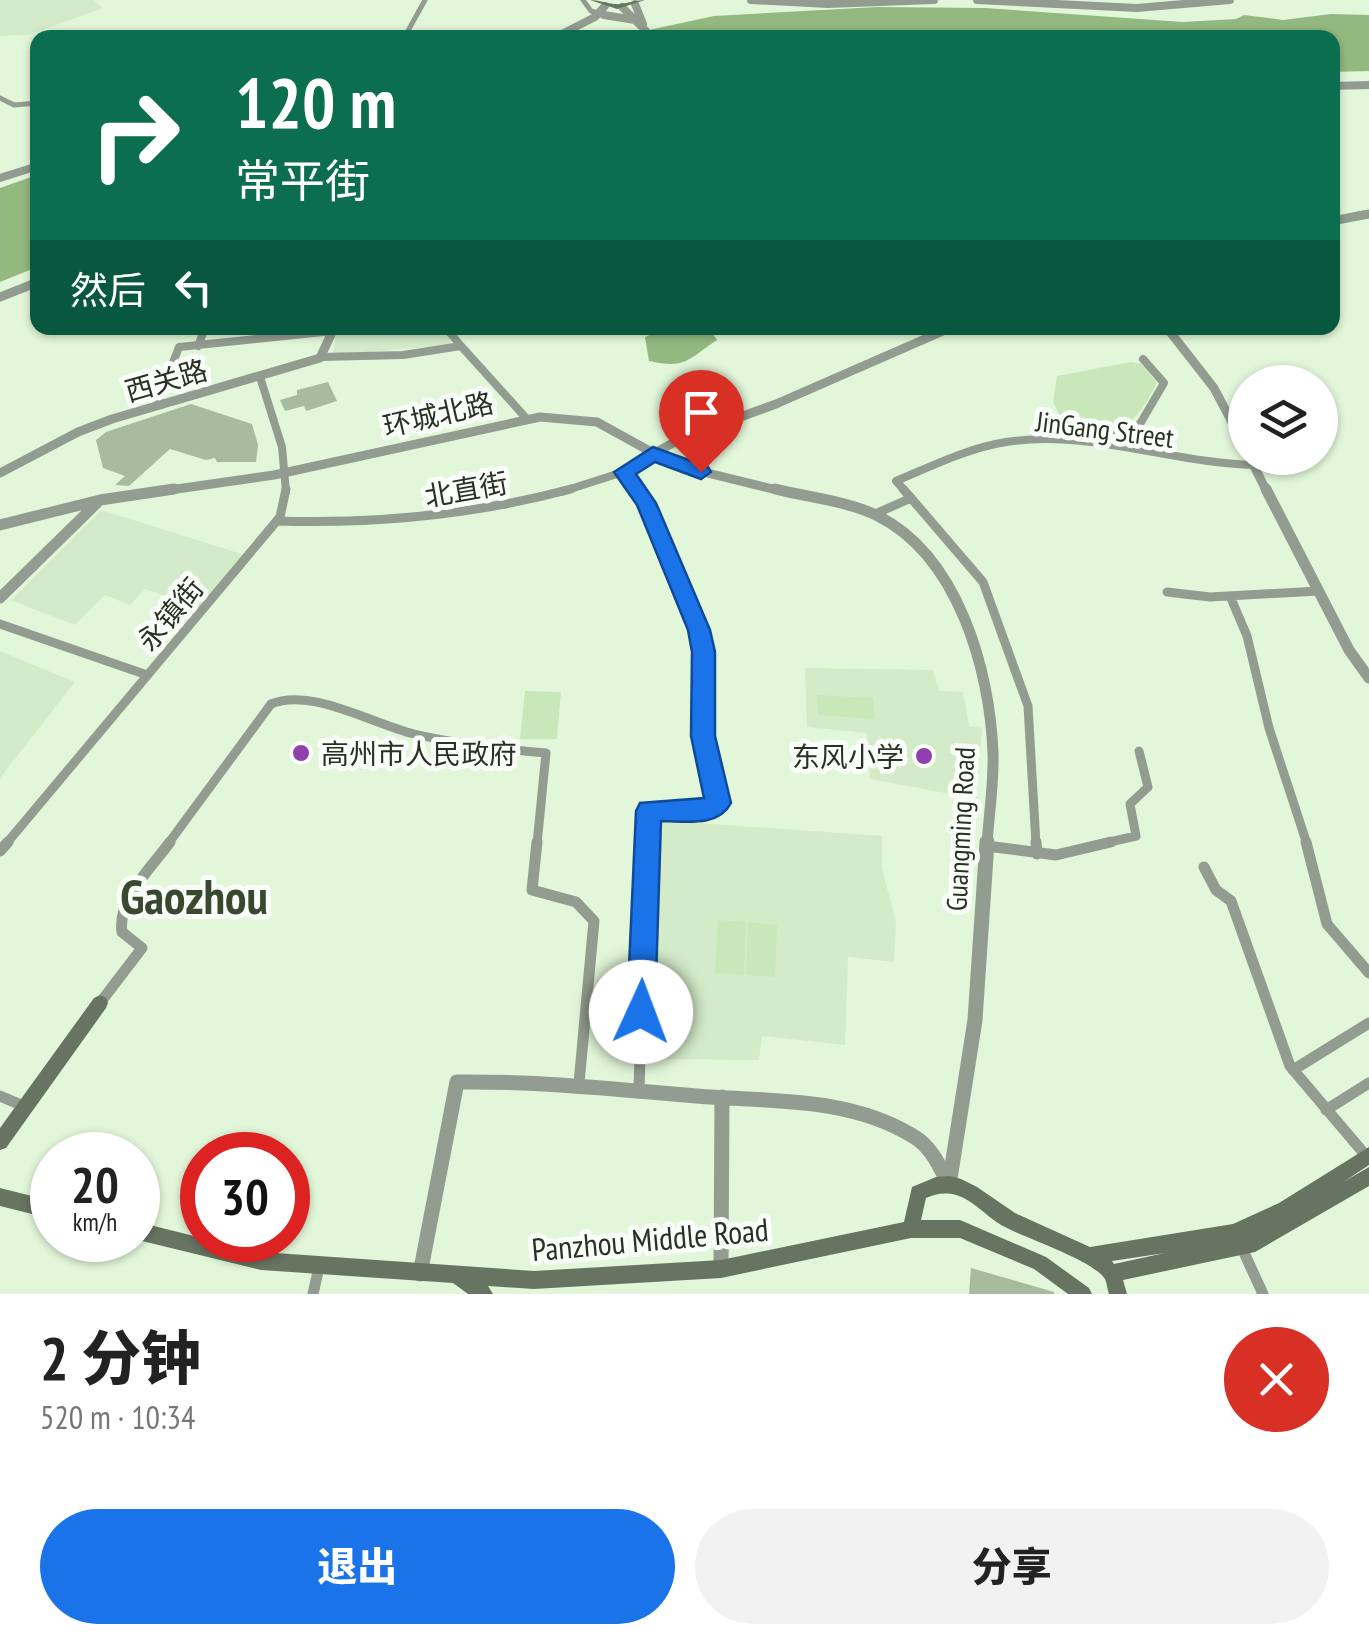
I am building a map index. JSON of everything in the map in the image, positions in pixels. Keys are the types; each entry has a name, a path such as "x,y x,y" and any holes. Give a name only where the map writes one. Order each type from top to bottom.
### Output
{"main road":[{"path":"594,0 609,10 638,2"},
{"path":"0,1142 100,1003"},
{"path":"1112,1273 1277,1231 1368,1162"},
{"path":"1083,1294 1040,1263 960,1229 911,1230 918,1192 937,1184 971,1192 1018,1226 1090,1256 1112,1273 1118,1294"},
{"path":"0,1197 30,1204"},
{"name":"Panzhou Middle Road","path":"160,1238 221,1254 320,1267 457,1276 582,1278 721,1270 911,1230"},
{"path":"1090,1256 1238,1240"},
{"path":"457,1276 484,1294"},
{"path":"569,1294 582,1278"}],"street":[{"path":"408,30 425,0"},
{"path":"583,0 643,24"},
{"path":"751,0 828,4 934,0"},
{"path":"978,0 1137,8 1230,0"},
{"path":"638,2 647,30"},
{"path":"577,30 609,10"},
{"path":"570,30 609,10 634,20"},
{"path":"1340,86 1369,85"},
{"path":"0,98 14,105 30,104"},
{"path":"0,176 30,167"},
{"path":"1340,219 1369,214"},
{"path":"0,298 30,285"},
{"path":"198,346 202,335"},
{"path":"157,404 177,349 286,335"},
{"path":"331,335 322,356 403,355 461,346"},
{"path":"452,335 526,418"},
{"path":"653,454 680,438 776,404 934,335"},
{"path":"1172,335 1214,388 1228,415"},
{"name":"西关路","path":"0,473 78,432 157,404 260,378 322,356"},
{"path":"1066,441 1102,437 1142,422 1164,386 1162,378 1143,359"},
{"name":"永镇街","path":"0,850 277,521 285,504 288,472 260,378"},
{"name":"环城北路","path":"0,526 100,500 288,472 526,418 590,420 686,468 875,514"},
{"name":"JinGang Street","path":"911,498 896,481 997,444 1066,441 1204,465 1228,463"},
{"name":"北直街","path":"277,521 395,522 448,517 506,506 624,472 653,454"},
{"path":"624,472 646,503 699,630 704,652 703,736 718,803 712,809 649,811 640,1090"},
{"path":"1259,475 1349,650 1369,678"},
{"path":"875,514 911,498 983,582 1028,706 1037,854"},
{"path":"0,598 100,500"},
{"name":"Guangming Road","path":"875,514 904,529 930,557 978,664 992,734 975,1020 950,1184"},
{"path":"1167,592 1230,596 1319,591"},
{"path":"1230,596 1246,636 1270,728 1316,872 1327,924 1369,973"},
{"path":"0,624 147,676"},
{"path":"100,1003 142,948 122,932 120,918 127,901 270,704 285,698 306,700 410,733 477,746 546,753 532,890 576,900 589,910 594,921 579,1083"},
{"path":"987,846 1037,854 1074,853 1136,836 1130,804 1148,786 1138,751"},
{"path":"1204,866 1216,890 1231,901 1293,1070 1368,1162"},
{"path":"1293,1070 1369,1023"},
{"path":"420,1274 456,1082 579,1083 849,1111 916,1137 933,1153 950,1184"},
{"path":"1326,1110 1369,1083"},
{"path":"0,1096 26,1107"},
{"path":"721,1270 722,1097"},
{"path":"1238,1240 1263,1294"},
{"path":"313,1294 320,1267"}],"shaded area":[{"path":"0,0 93,0 103,8 42,30 30,30 28,35 0,36"},
{"path":"877,7 985,8 1183,22 1236,19 1244,15 1283,20 1331,14 1369,15 1369,71 1340,72 1340,30 649,30 714,16"},
{"path":"30,177 30,270 0,282 0,188"},
{"path":"336,335 448,335 451,345 333,355"},
{"path":"714,335 717,340 692,358 661,363 649,361 645,337"},
{"path":"1131,362 1141,364 1157,382 1139,413 1118,429 1105,433 1056,430 1048,417 1059,414 1053,402 1057,376"},
{"path":"101,510 245,555 199,607 145,589 130,605 105,595 75,625 11,600"},
{"path":"0,651 75,682 0,778"},
{"name":"东风小学","path":"805,668 933,670 939,691 963,692 969,726 982,728 977,799 870,779 867,733 807,727"},
{"path":"525,691 561,692 557,739 520,739"},
{"path":"816,695 873,698 875,719 819,715"},
{"path":"654,820 882,836 882,868 896,923 894,962 848,957 845,1045 762,1036 759,1060 647,1059"},
{"path":"718,920 746,922 744,975 715,973"},
{"path":"748,922 777,925 775,977 746,975"}],"building":[{"path":"328,382 337,401 306,411 304,406 285,411 280,400 297,395 297,390"},
{"path":"191,404 252,424 258,445 256,462 217,462 215,458 206,460 170,449 129,486 115,485 125,476 103,468 96,440 106,432"},
{"path":"971,1268 1054,1292 1054,1294 969,1294"}],"place":[{"name":"高州市人民政府","path":"301,753"},
{"name":"东风小学","path":"924,756"}],"district":[{"name":"Gaozhou","path":"194,896"}],"route":[{"path":"641,1012 649,811 712,809 718,803 703,736 704,652 699,630 646,503 624,472 653,454 701,472"}]}
